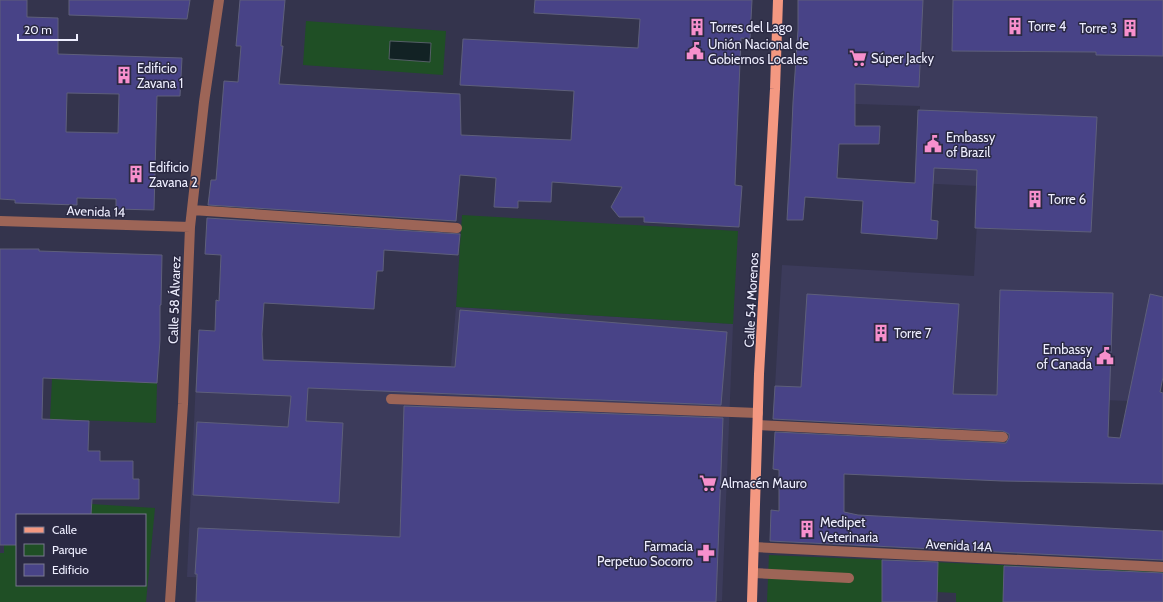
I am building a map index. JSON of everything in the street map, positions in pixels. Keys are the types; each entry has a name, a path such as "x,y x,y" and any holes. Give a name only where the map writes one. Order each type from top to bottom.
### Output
{"main road":[{"name":"Calle 54 Morenos","path":"752,602 759,374 775,89 778,0"}],"street":[{"name":"Calle 58 Álvarez","path":"170,602 183,404 190,227 204,102 219,0"},
{"path":"192,210 457,228"},
{"name":"Avenida 14","path":"0,221 190,227"},
{"path":"391,399 758,413"},
{"path":"758,425 1004,437"},
{"name":"Avenida 14A","path":"754,548 1163,567"},
{"path":"753,573 849,578"}],"shaded area":[{"path":"923,0 1163,0 1163,297 1150,295 1128,401 775,386 782,265 974,276 979,186 916,183 920,106 793,102 794,81 919,87"},
{"path":"390,41 431,43 430,62 389,59"},
{"path":"456,307 733,324 722,601 278,602 278,580 187,577 197,357 451,366"}],"green space":[{"path":"306,21 446,31 443,75 303,65"},
{"path":"462,215 738,231 733,324 456,307"},
{"path":"52,379 157,383 156,423 50,419"},
{"path":"91,504 155,508 146,602 0,602 0,553 4,553 4,545 16,545 16,586 146,586 146,514 91,514"},
{"path":"769,555 1163,572 1163,576 1004,572 1003,602 956,602 956,593 937,592 882,568 882,602 767,602"}],"building":[{"path":"0,0 27,0 27,17 58,18 58,54 182,58 180,96 157,96 154,210 116,209 116,199 77,198 77,205 15,203 15,200 0,199","holes":["67,93 119,94 118,133 66,132"]},
{"path":"69,0 190,0 187,19 69,15"},
{"path":"240,0 285,0 281,46 283,46 279,84 460,94 461,135 571,140 574,91 460,85 463,39 638,48 640,19 534,13 535,0 752,0 750,39 741,38 735,185 742,186 739,227 644,222 644,217 619,217 611,207 622,187 552,182 551,202 518,201 518,208 494,207 496,178 460,175 456,221 208,205 211,180 216,180 224,81 238,82 241,46 236,46"},
{"path":"798,0 923,0 919,87 855,84 855,126 880,126 879,144 839,144 837,178 915,183 918,110 1097,117 1091,232 975,228 977,170 934,168 931,220 938,221 937,239 861,233 863,201 805,197 803,220 787,220 798,30"},
{"path":"953,0 1163,0 1163,56 1096,55 1096,52 952,51"},
{"path":"207,218 460,234 458,255 384,250 383,271 377,271 374,309 264,303 262,334 263,360 455,367 460,310 727,332 721,405 308,388 306,421 343,423 339,503 193,495 197,422 288,427 291,396 196,392 199,330 215,331 216,300 219,301 221,255 205,254"},
{"path":"0,249 39,249 39,251 162,255 160,340 157,383 43,378 42,419 89,421 88,451 100,451 100,461 133,461 133,479 139,479 139,499 92,499 91,514 16,514 16,545 0,545"},
{"path":"1000,290 1113,293 1108,437 1120,438 1150,294 1163,297 1163,377 1160,392 1163,393 1163,484 1002,481 844,474 844,512 858,515 1163,531 1163,560 770,541 771,510 779,511 779,470 773,469 775,432 1003,443 1006,443 1009,438 1009,434 1003,431 773,419 775,386 801,387 807,294 959,304 953,394 997,395"},
{"path":"404,406 723,418 716,602 196,602 197,574 195,574 198,528 400,537"},
{"path":"882,560 938,562 937,602 882,602"},
{"path":"1004,566 1163,573 1163,602 1003,602"}],"place":[{"name":"Torre 4","path":"1015,26"},
{"name":"Torres del Lago","path":"697,27"},
{"name":"Torre 3","path":"1130,28"},
{"name":"Unión Nacional de Gobiernos Locales","path":"695,51"},
{"name":"Súper Jacky","path":"858,58"},
{"name":"Edificio Zavana 1","path":"124,75"},
{"name":"Embassy of Brazil","path":"933,144"},
{"name":"Edificio Zavana 2","path":"136,174"},
{"name":"Torre 6","path":"1035,199"},
{"name":"Torre 7","path":"881,333"},
{"name":"Embassy of Canada","path":"1105,356"},
{"name":"Almacén Mauro","path":"708,483"},
{"name":"Medipet Veterinaria","path":"807,529"},
{"name":"Farmacia Perpetuo Socorro","path":"706,553"}]}
